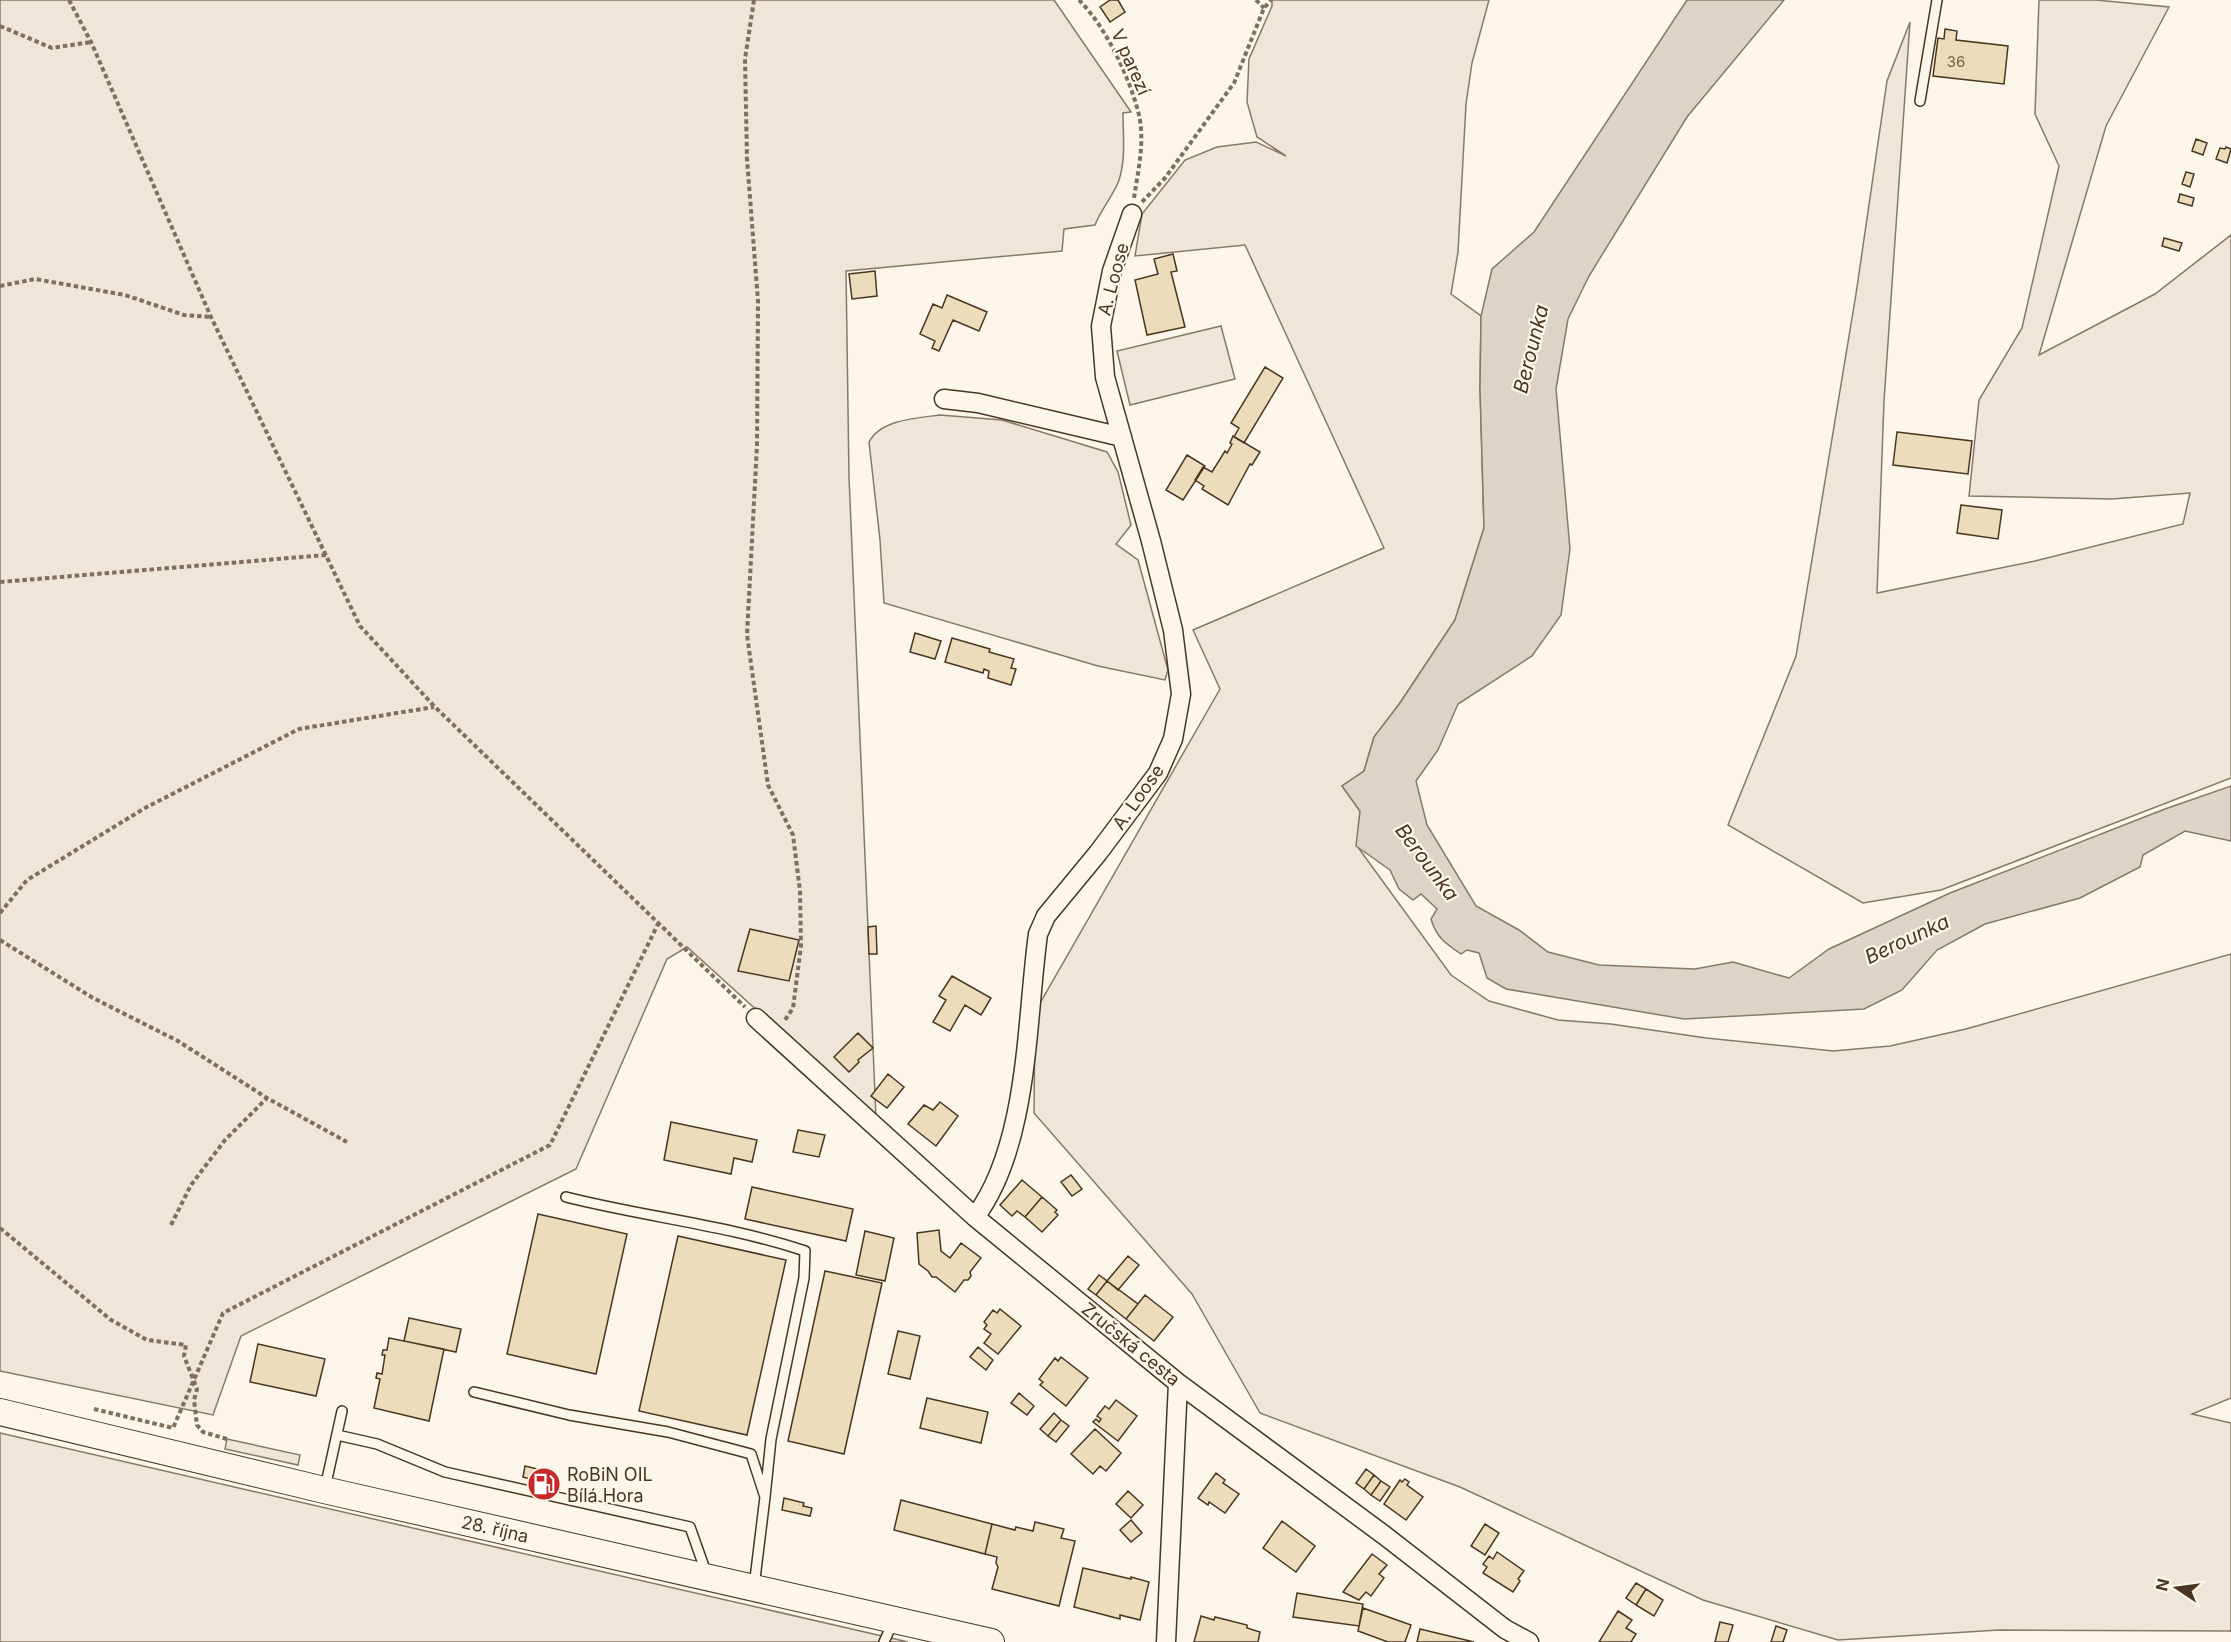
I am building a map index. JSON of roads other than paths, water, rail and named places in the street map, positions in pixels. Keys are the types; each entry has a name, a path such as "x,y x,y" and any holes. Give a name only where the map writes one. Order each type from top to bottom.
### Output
{"main road":[{"name":"28. října","path":"0,1412 324,1490 754,1588 889,1631 991,1642"}],"street":[{"name":"A. Loose","path":"975,1217 986,1203 1012,1139 1020,1097 1038,934 1046,916 1098,853 1158,773 1173,739 1181,693 1173,630 1105,377 1101,326 1112,271 1132,214"},
{"path":"944,399 978,403 1122,437"},
{"name":"Zručská cesta","path":"756,1018 975,1217 1178,1383 1384,1535 1505,1629 1529,1642"},
{"path":"1166,1642 1178,1383"}],"lane":[{"path":"1920,101 1937,0"},
{"path":"566,1197 610,1208 766,1238 805,1251 804,1278 771,1439 754,1588"},
{"path":"474,1392 569,1415 668,1432 751,1454 765,1497"},
{"path":"324,1490 342,1411"},
{"path":"337,1435 376,1444 445,1472 690,1527 707,1577"}],"water":[{"name":"Berounka","path":"1687,0 1784,0 1687,117 1589,276 1568,319 1556,389 1570,549 1561,615 1532,656 1458,704 1438,750 1416,781 1427,825 1476,906 1519,930 1548,952 1599,965 1695,969 1733,962 1789,978 1829,949 1950,893 2165,809 2231,786 2231,841 2185,831 2143,855 2140,867 2080,898 1985,924 1937,950 1902,990 1864,1009 1684,1019 1506,989 1487,978 1479,953 1467,950 1461,954 1442,940 1431,919 1437,909 1421,894 1413,900 1399,889 1390,870 1356,846 1360,811 1342,786 1364,771 1374,737 1400,703 1455,620 1484,528 1480,388 1481,316 1492,269 1534,232"}],"place":[{"name":"RoBiN OIL Bílá Hora","path":"544,1484"}]}
